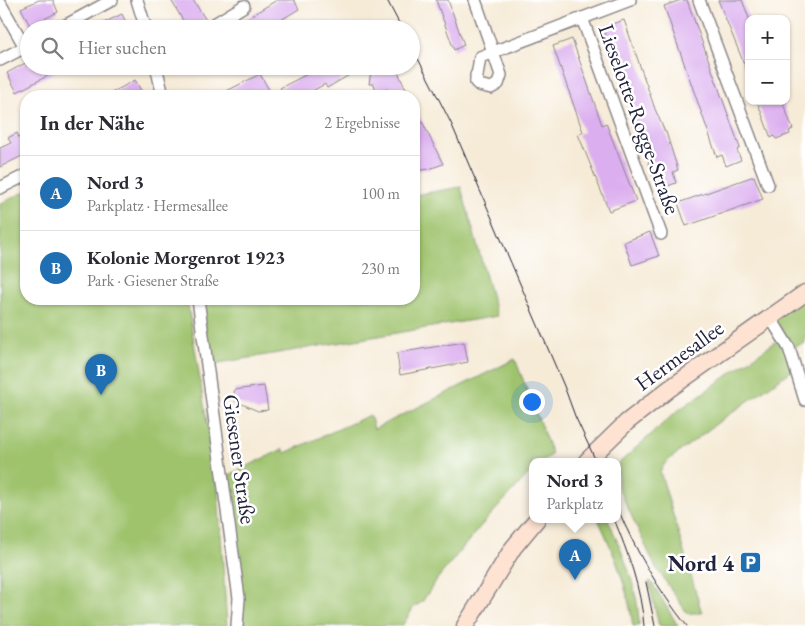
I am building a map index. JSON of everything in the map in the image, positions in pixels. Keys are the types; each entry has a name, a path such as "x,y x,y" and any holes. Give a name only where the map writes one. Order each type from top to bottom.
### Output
{"main road":[{"name":"Hermesallee","path":"591,458 627,422 669,388 805,293"},
{"path":"465,626 514,548 534,523"}],"street":[{"path":"75,20 112,0"},
{"path":"137,0 143,20"},
{"path":"475,0 493,52 501,75 498,84 491,88 484,88 476,82 480,57 493,52 582,18 630,0"},
{"path":"699,0 768,184"},
{"path":"0,2 20,35"},
{"path":"221,20 244,6"},
{"name":"Lieselotte-Rogge-Straße","path":"582,18 661,234"},
{"path":"0,60 20,50"},
{"path":"158,75 162,90"},
{"path":"0,188 20,178"},
{"name":"Giesener Straße","path":"199,305 238,598 237,626"},
{"path":"770,317 787,344 805,400"}],"green space":[{"path":"461,187 497,316 207,365 199,305 420,305 420,194"},
{"path":"20,194 20,305 188,305 218,491 227,626 0,626 0,204"},
{"path":"805,293 805,343 789,348 795,368 666,462 660,471 702,613 687,613 655,566 621,493 621,461 676,412 782,337 770,317"},
{"path":"515,359 552,454 547,458 529,458 529,473 479,528 438,578 422,602 414,607 402,626 237,626 223,478 283,449 285,453 370,415 374,429"},
{"path":"600,523 610,523 624,558 633,584 639,626 633,626 628,598 610,545"},
{"path":"651,581 678,626 659,626 649,582"}],"building":[{"path":"39,0 53,0 58,12 42,20 27,20 21,8"},
{"path":"171,0 193,0 206,20 183,20"},
{"path":"277,0 294,0 299,9 281,20 244,20"},
{"path":"436,0 448,0 464,45 454,50"},
{"path":"681,0 687,0 740,148 737,150 741,160 726,166 722,155 717,157 664,6"},
{"path":"718,0 742,0 748,15 745,15 745,66"},
{"path":"122,14 125,20 110,20"},
{"path":"624,20 655,109 666,132 678,170 673,172 676,183 662,188 658,177 654,179 647,157 645,158 634,116 603,27"},
{"path":"572,39 602,125 606,123 636,201 609,211 578,134 583,132 553,46"},
{"path":"20,66 20,75 49,75 17,92 7,73"},
{"path":"261,75 269,90 229,90"},
{"path":"305,75 349,75 327,88 325,84 314,90 281,90 280,88"},
{"path":"370,75 399,75 406,90 376,90 374,84 369,84"},
{"path":"135,80 141,90 117,90"},
{"path":"759,105 784,105 793,129 789,131 790,134 776,139 774,136 771,138"},
{"path":"420,117 443,164 420,170"},
{"path":"17,133 20,140 20,157 0,167 0,148 11,143 8,138"},
{"path":"754,176 763,199 686,226 678,203"},
{"path":"650,232 659,256 632,265 624,242"},
{"path":"464,342 468,362 400,375 397,353"},
{"path":"264,386 268,410 258,411 235,401 234,390"}],"tram line":[{"path":"387,0 397,20"},
{"path":"420,63 451,123 595,458"},
{"path":"621,516 648,570 687,626"},
{"path":"616,523 633,571 640,598 644,626"},
{"path":"646,582 655,626"}],"place":[{"name":"Kolonie Morgenrot 1923","path":"101,395"},
{"name":"Nord 4","path":"750,563"},
{"name":"Nord 3","path":"575,580"}]}
